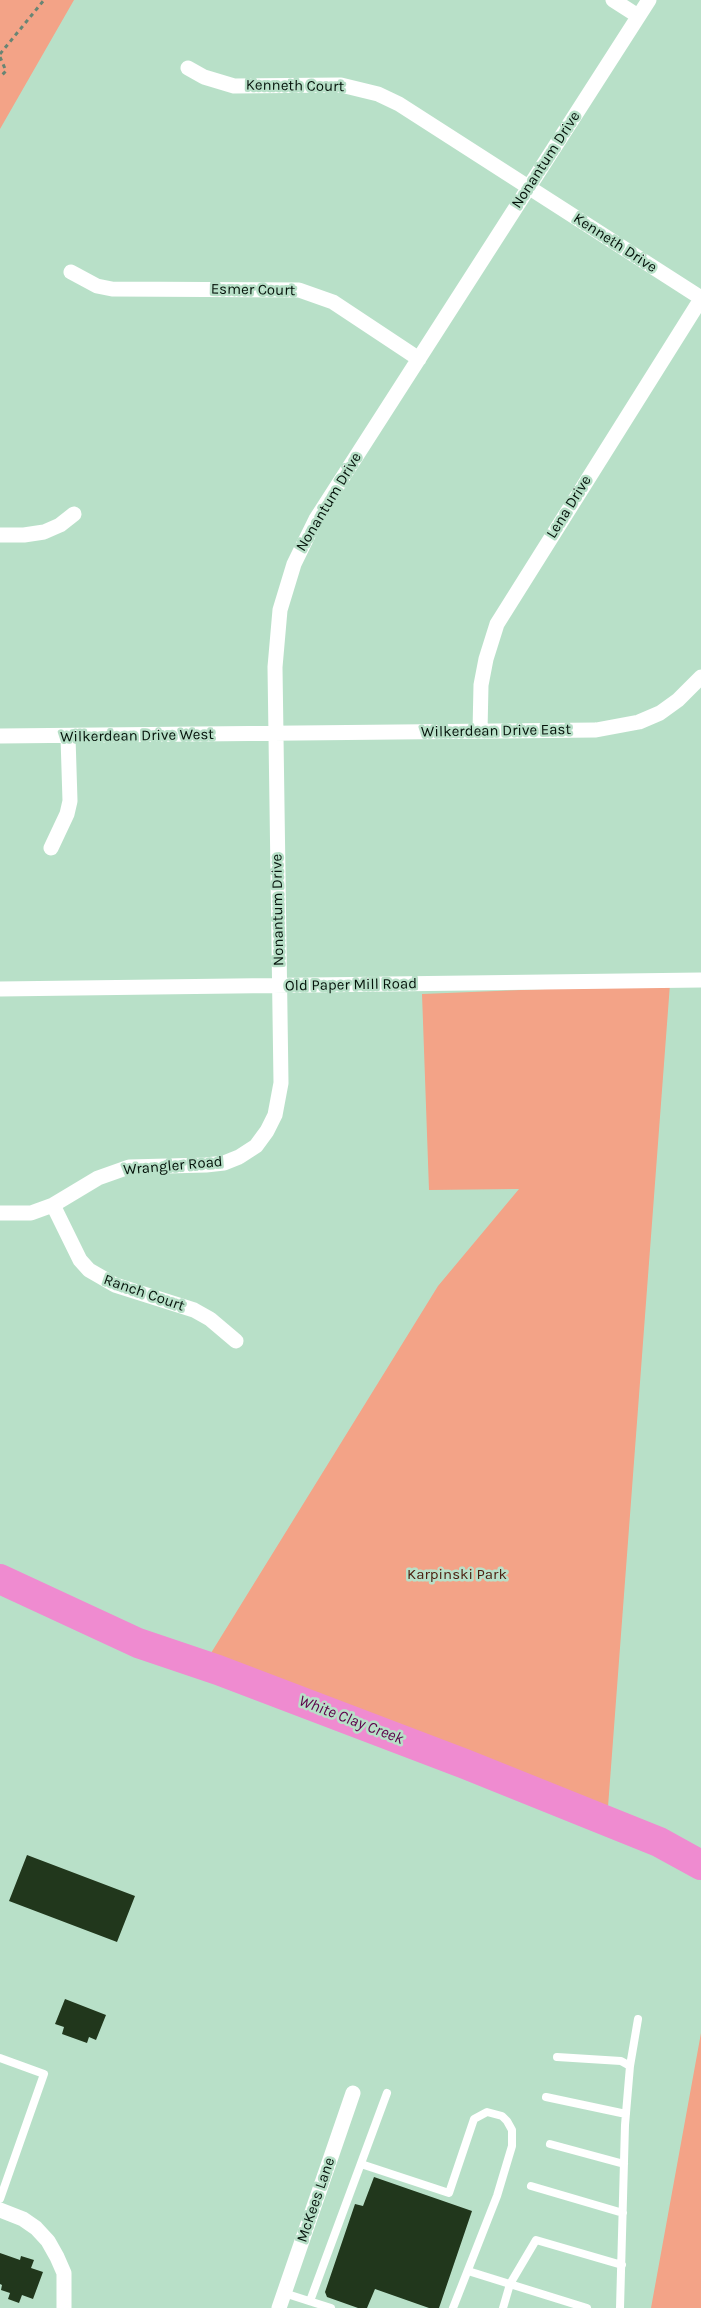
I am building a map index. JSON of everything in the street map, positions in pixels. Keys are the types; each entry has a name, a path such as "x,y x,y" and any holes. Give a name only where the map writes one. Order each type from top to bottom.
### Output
{"street":[{"path":"613,0 638,16"},
{"name":"Nonantum Drive","path":"276,1115 280,1083 275,734 276,637 280,610 294,564 316,519 649,0"},
{"name":"Kenneth Court","path":"188,68 204,77 234,86 341,85 378,94 399,104 529,187"},
{"name":"Kenneth Drive","path":"529,187 701,299"},
{"name":"Esmer Court","path":"71,272 97,286 112,289 299,290 333,302 419,359"},
{"name":"Lena Drive","path":"480,731 481,685 486,659 497,624 701,299"},
{"path":"0,535 24,535 44,532 60,525 74,514"},
{"name":"Wilkerdean Drive East","path":"275,734 596,730 639,722 660,713 678,700 701,677"},
{"name":"Wilkerdean Drive West","path":"0,736 275,734"},
{"path":"51,848 67,814 70,801 68,737"},
{"name":"Old Paper Mill Road","path":"0,989 701,980"},
{"name":"Wrangler Road","path":"0,1213 31,1213 53,1205 98,1178 129,1167 224,1163 239,1157 256,1146 267,1132 276,1115"},
{"name":"Ranch Court","path":"53,1205 80,1260 89,1270 115,1285 194,1310 210,1319 236,1341"},
{"name":"McKees Lane","path":"279,2308 352,2093"},
{"path":"0,2210 23,2219 36,2228 48,2241 64,2273 64,2308"}],"lane":[{"path":"620,2308 626,2114 630,2066 638,2019"},
{"path":"557,2056 621,2061 630,2066"},
{"path":"0,2058 44,2074 0,2199"},
{"path":"310,2301 387,2093"},
{"path":"546,2097 626,2114"},
{"path":"361,2164 449,2193 474,2119 487,2112 502,2116 507,2121 512,2130 512,2146 497,2196 453,2308"},
{"path":"550,2144 624,2164"},
{"path":"531,2186 623,2213"},
{"path":"503,2308 510,2284 536,2240 622,2265"},
{"path":"468,2271 587,2308"},
{"path":"284,2293 330,2308"}],"path":[{"path":"0,77 6,71 0,55 44,0"}],"green space":[{"path":"0,0 74,0 0,129"},
{"name":"Karpinski Park","path":"670,984 608,1807 424,1745 374,1725 306,1689 257,1670 224,1660 211,1653 438,1286 519,1189 429,1190 422,994"},
{"path":"701,2033 701,2308 651,2308"}],"building":[{"path":"27,1855 135,1896 117,1942 9,1901"},
{"path":"65,1999 106,2015 96,2040 89,2037 87,2043 62,2034 64,2027 55,2024"},
{"path":"374,2177 472,2211 439,2308 429,2308 375,2289 367,2308 358,2308 327,2297 325,2292 355,2204 363,2206"},
{"path":"0,2253 20,2260 21,2256 34,2260 31,2268 43,2272 33,2299 22,2295 19,2303 8,2299 10,2293 1,2290"}],"waterway":[{"name":"White Clay Creek","path":"0,1579 138,1643 218,1670 465,1764 659,1842 701,1865"}]}
